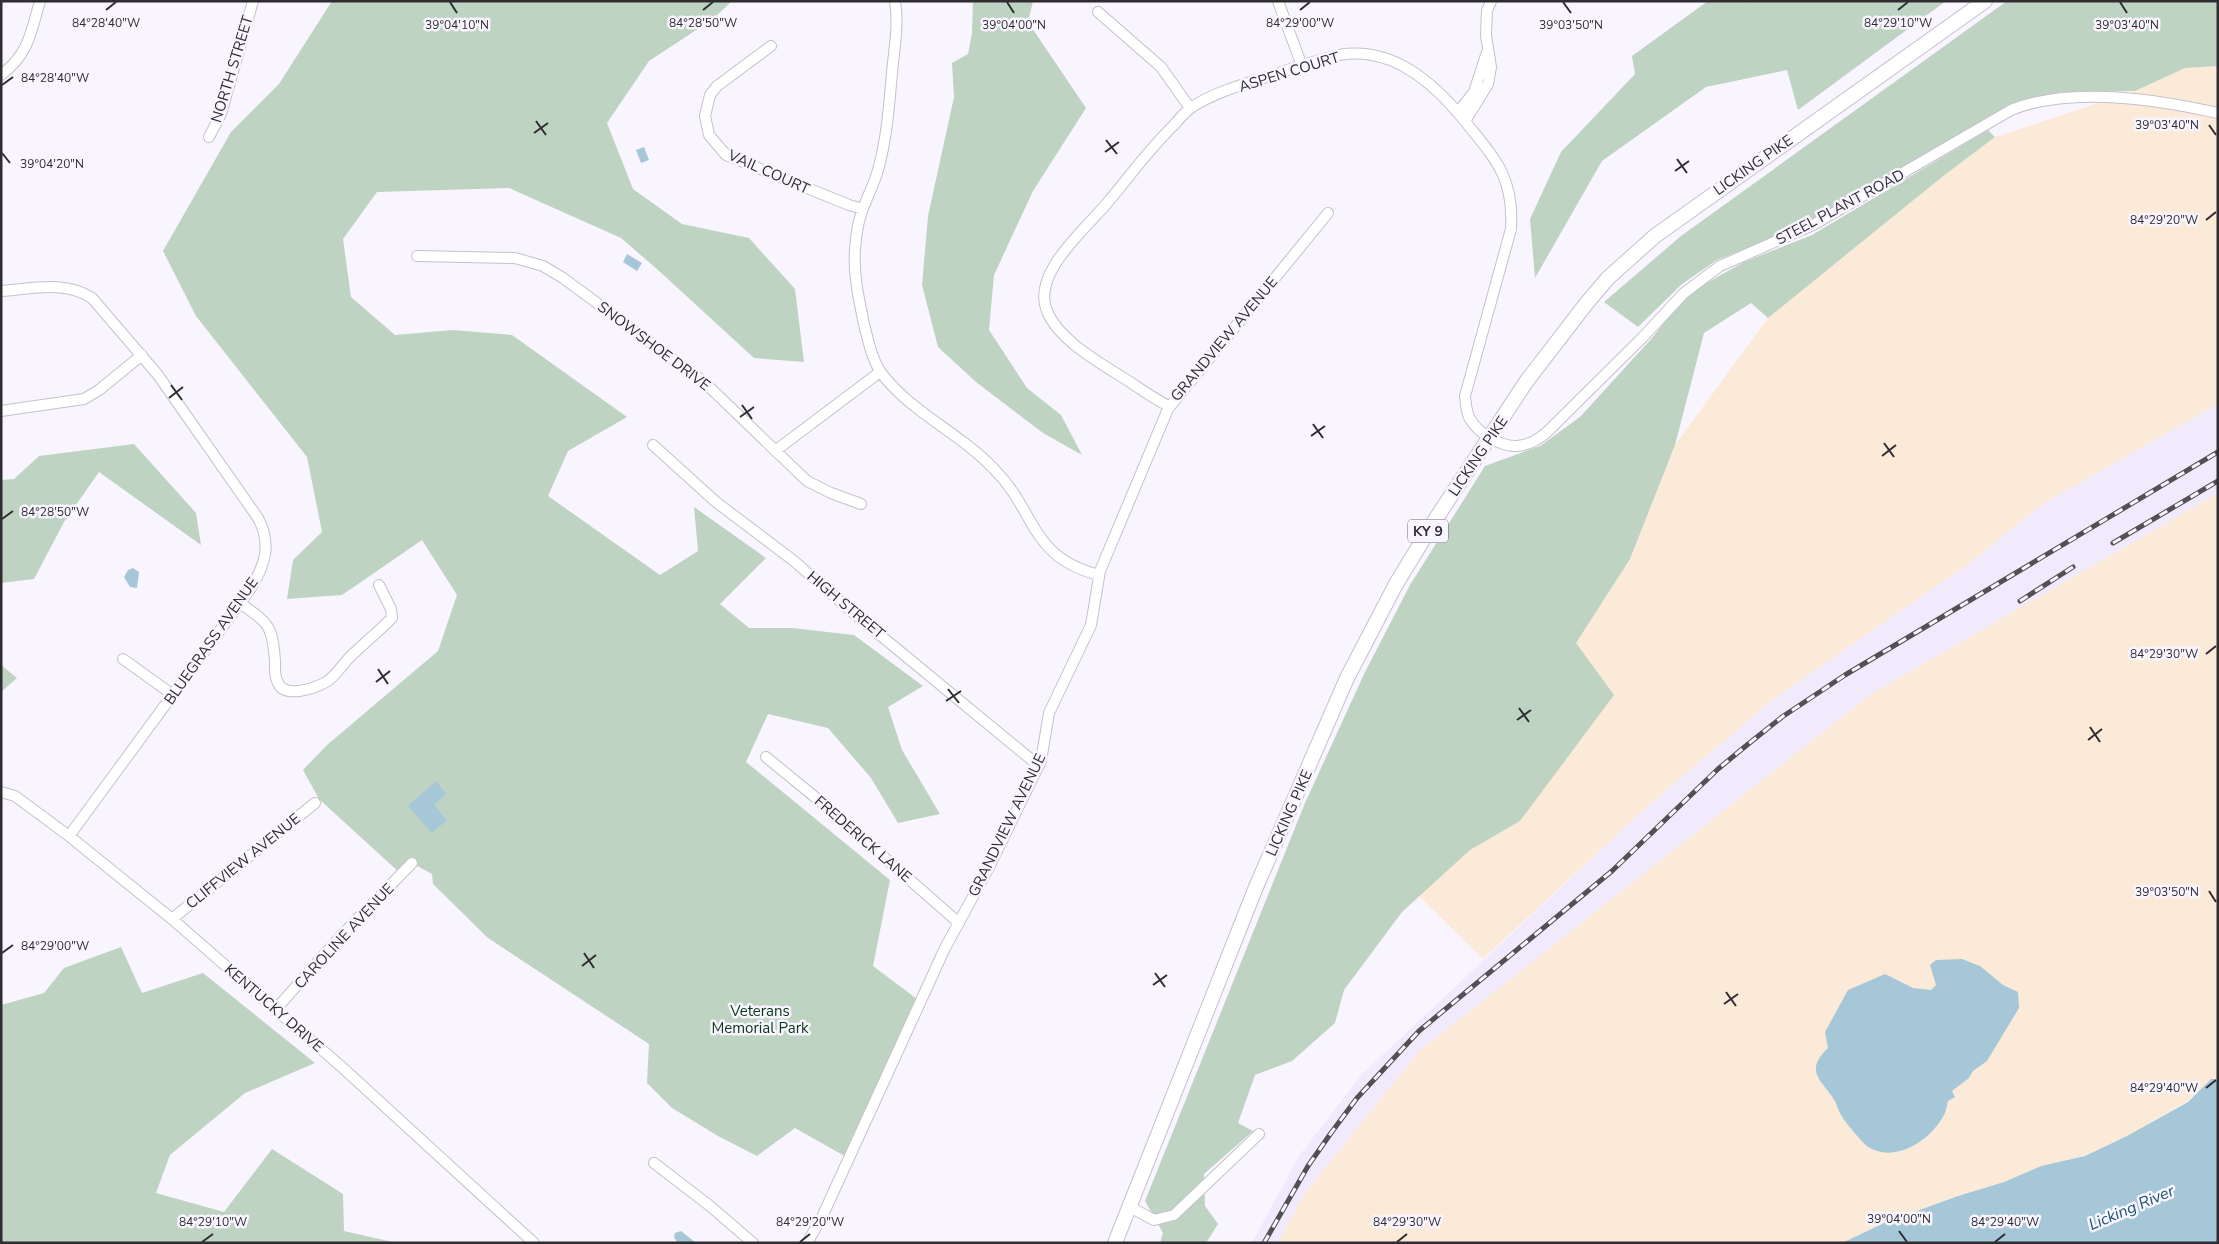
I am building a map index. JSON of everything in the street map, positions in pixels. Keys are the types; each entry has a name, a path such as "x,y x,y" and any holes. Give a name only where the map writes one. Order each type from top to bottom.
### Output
{"main road":[{"name":"LICKING PIKE","path":"1115,1243 1256,886 1347,678 1396,584 1435,520 1526,382 1608,278 1642,248 1718,189 1985,1"}],"street":[{"path":"1,75 17,62 24,52 32,33 40,1"},
{"name":"NORTH STREET","path":"209,137 221,114 253,1"},
{"path":"895,1 897,29 886,135 878,171 863,209 856,238 855,267 862,314 872,354 880,372 910,403 948,430 998,473 1012,490 1039,536 1054,555 1079,570 1099,575"},
{"path":"1278,1 1302,66"},
{"path":"1465,121 1488,84 1491,67 1487,51 1487,11 1491,1"},
{"path":"1098,12 1158,64 1190,108"},
{"name":"VAIL COURT","path":"771,46 717,86 710,95 705,116 709,135 726,154 840,202 863,209"},
{"path":"1458,112 1474,92 1487,51"},
{"name":"ASPEN COURT","path":"1169,406 1102,364 1057,329 1046,310 1044,292 1050,272 1064,251 1107,204 1156,142 1190,108 1211,97 1302,66 1341,55 1361,55 1381,58 1415,72 1443,94 1502,169 1509,188 1512,208 1511,228 1465,396 1466,409 1470,419 1477,428 1491,437"},
{"name":"STEEL PLANT ROAD","path":"1491,437 1505,444 1516,446 1532,443 1559,420 1689,288 1720,266 1813,225 2011,110 2026,104 2056,98 2094,97 2196,108 2218,113"},
{"name":"GRANDVIEW AVENUE","path":"807,1243 822,1217 890,1065 959,923 988,870 1039,766 1044,754 1049,713 1090,626 1095,607 1099,575 1169,406 1328,213"},
{"name":"SNOWSHOE DRIVE","path":"417,256 515,258 543,266 563,278 703,381 807,481 831,493 861,504"},
{"name":"BLUEGRASS AVENUE","path":"1,291 64,287 85,294 107,314 142,355 204,439 261,523 266,541 266,556 259,575 69,836"},
{"path":"1,412 84,399 99,390 142,355"},
{"path":"775,450 880,372"},
{"name":"HIGH STREET","path":"654,445 716,502 794,561 932,679 1039,766"},
{"path":"240,603 266,622 272,632 275,676 278,685 284,690 294,692 309,689 328,681 351,656 392,618 392,609 379,585"},
{"path":"123,660 173,695"},
{"name":"FREDERICK LANE","path":"766,757 959,923"},
{"name":"KENTUCKY DRIVE","path":"1,792 15,796 69,836 172,920 276,1009 534,1243"},
{"name":"CLIFFVIEW AVENUE","path":"172,920 314,803"},
{"name":"CAROLINE AVENUE","path":"276,1009 339,938 412,863"},
{"path":"1130,1207 1154,1220 1174,1215 1259,1134"},
{"path":"654,1163 710,1206 753,1243"}],"shaded area":[{"path":"2218,66 2218,404 2041,505 1973,561 1775,698 1649,805 1483,959 1419,896 1470,850 1520,821 1575,643 1630,559 1675,445 1768,318 1942,177 1995,137 2135,91 2185,68"},
{"path":"2218,404 2218,493 1871,694 1419,1051 1304,1194 1278,1243 1252,1243 1298,1157 1362,1074 1649,805 1775,698 1973,561 2041,505"},
{"path":"2218,493 2218,1079 2211,1079 2188,1101 2127,1136 2084,1156 2041,1166 2004,1182 1958,1196 1884,1223 1842,1243 1278,1243 1304,1194 1419,1051 1871,694"}],"green space":[{"name":"Veterans Memorial Park","path":"332,1 732,1 713,19 649,61 607,123 633,189 682,224 749,238 795,289 804,362 754,358 621,238 509,188 377,192 343,239 351,297 395,335 453,330 512,335 627,417 568,451 548,496 660,575 698,551 694,507 766,558 720,604 749,628 792,628 854,635 923,686 888,707 902,750 940,814 898,823 871,778 828,728 768,714 746,762 890,880 873,966 921,1002 848,1158 795,1128 757,1156 718,1136 672,1108 647,1083 649,1044 488,938 433,884 432,874 412,863 401,874 319,799 303,770 327,745 438,651 457,595 422,540 342,595 287,599 293,560 322,532 307,457 196,316 163,251 231,132 279,84"},
{"path":"973,1 1033,1 1028,22 1086,108 1033,191 994,275 989,330 1027,388 1061,415 1082,455 1043,433 976,382 938,347 922,285 928,216 954,97 952,63 968,54 972,33"},
{"path":"1708,1 1749,1 1751,3 1753,1 1946,1 1798,110 1787,70 1706,87 1602,161 1535,278 1530,219 1561,152 1635,74 1632,56"},
{"path":"2007,1 2218,1 2218,66 2185,68 2135,91 2061,92 2012,105 1791,231 1717,260 1682,284 1638,327 1604,302 1681,236"},
{"path":"1988,130 1995,137 1942,177 1768,318 1751,303 1704,333 1675,445 1630,559 1576,643 1614,695 1520,821 1470,850 1402,912 1344,990 1335,1023 1292,1061 1255,1075 1238,1123 1253,1131 1204,1174 1205,1206 1218,1224 1206,1243 1160,1243 1163,1233 1145,1201 1305,803 1365,672 1410,585 1485,466 1540,446 1580,417 1652,338 1687,294 1744,262 1812,235"},
{"path":"134,444 196,513 201,545 99,472 64,522 34,579 1,583 1,480 14,479 39,456"},
{"path":"1,665 17,678 1,692"},
{"path":"121,947 142,993 203,973 315,1063 245,1093 170,1155 156,1193 224,1212 272,1149 343,1194 344,1231 397,1243 1,1243 1,1005 44,993 64,968"}],"water":[{"path":"644,147 649,160 641,163 636,150"},
{"path":"627,254 642,263 637,271 623,262"},
{"path":"133,568 139,572 137,588 130,587 124,577 128,570"},
{"path":"436,781 446,794 434,805 447,820 432,833 408,806"},
{"path":"1962,959 1980,966 2003,985 2018,992 2019,1008 1987,1061 1973,1071 1969,1078 1952,1091 1955,1097 1948,1101 1944,1115 1930,1133 1911,1147 1900,1151 1889,1153 1867,1146 1848,1125 1818,1076 1817,1064 1828,1048 1825,1032 1848,990 1885,974 1913,988 1931,990 1936,985 1930,965 1936,960"},
{"name":"Licking River","path":"2211,1079 2218,1079 2218,1243 1842,1243 1884,1223 1958,1196 2004,1182 2041,1166 2085,1156 2127,1136 2188,1102"},
{"path":"681,1231 696,1243 677,1242 674,1237 675,1233"}],"railway":[{"path":"1264,1243 1308,1166 1331,1133 1357,1098 1419,1031 1612,871 1718,769 1782,717 1845,675 2218,452"},
{"path":"2113,543 2218,481"},
{"path":"2020,601 2073,567"}]}
